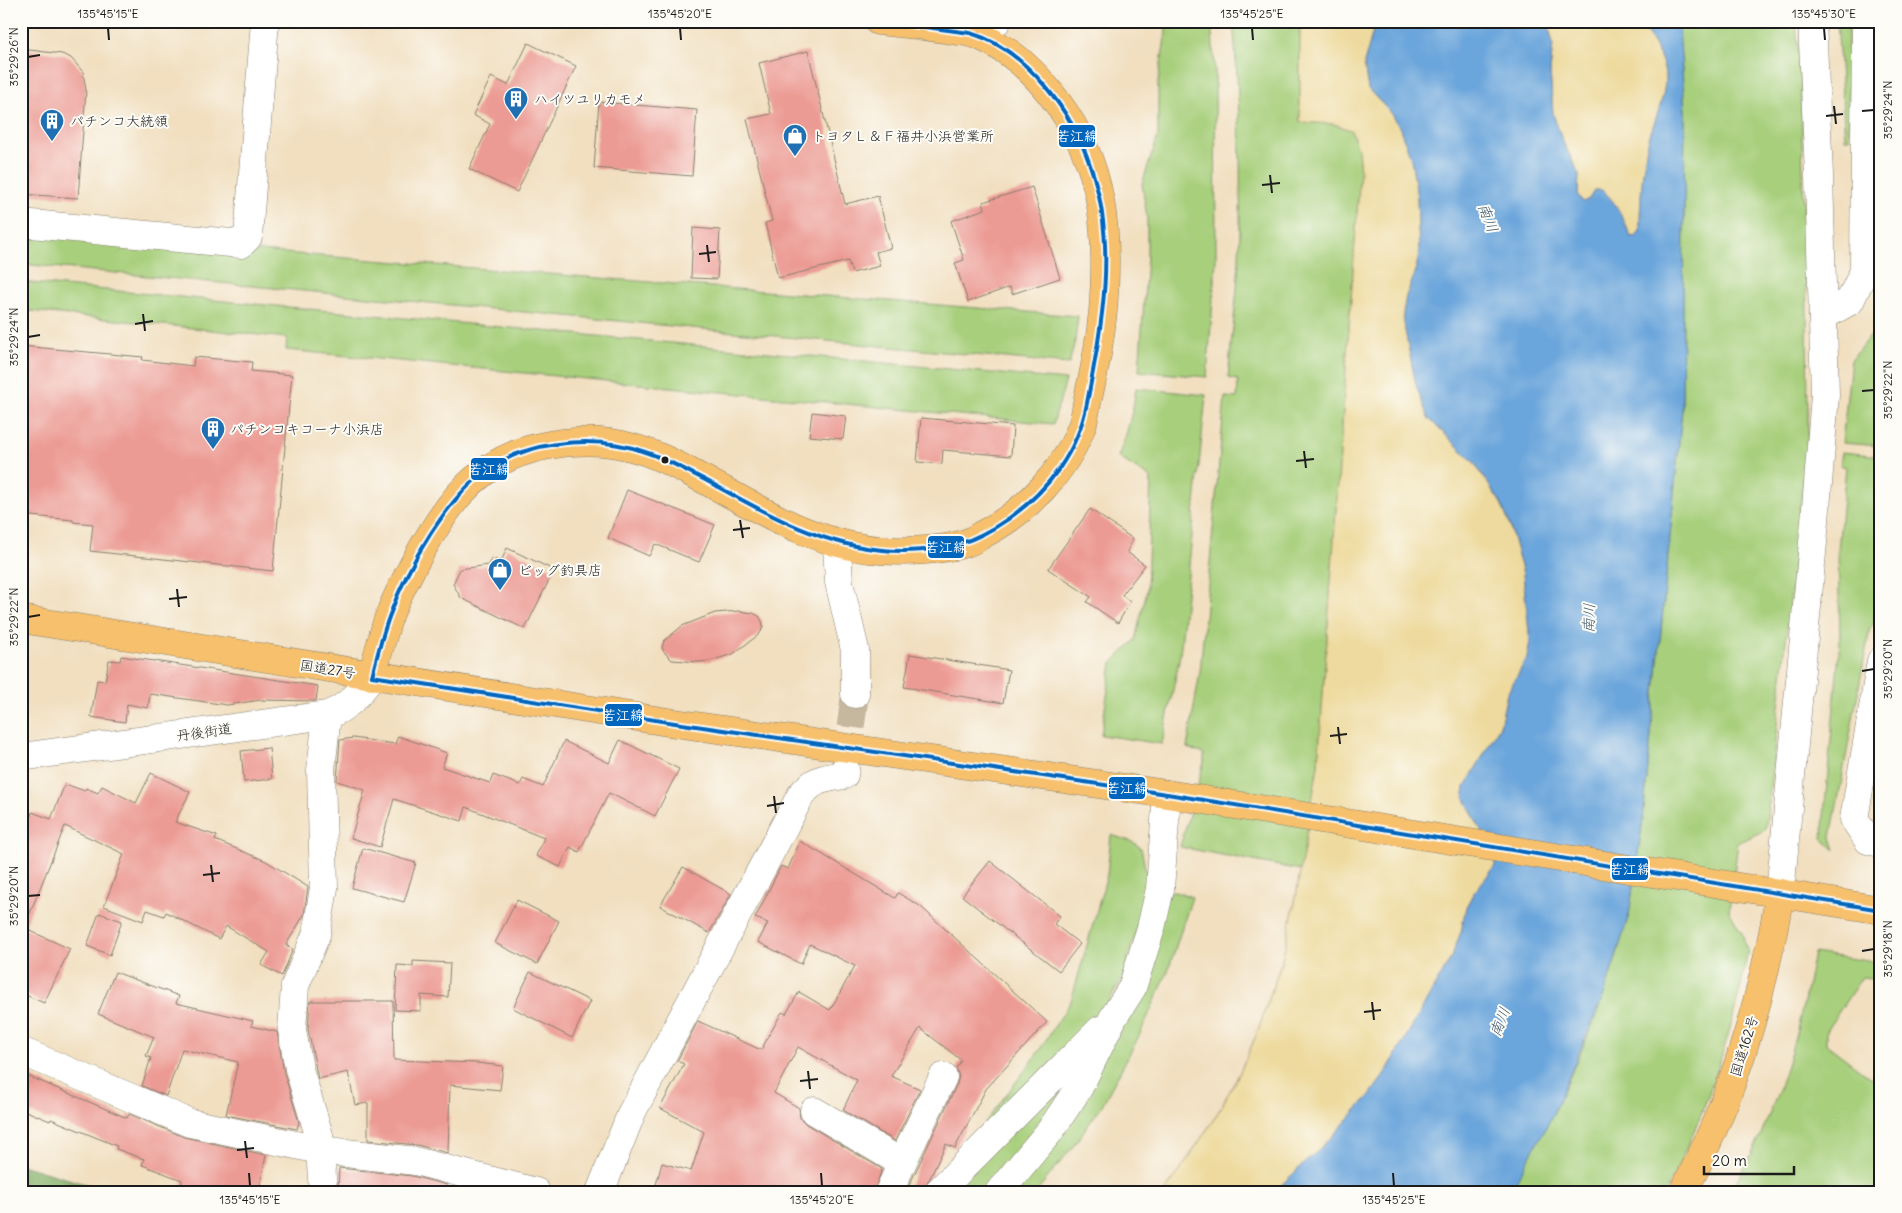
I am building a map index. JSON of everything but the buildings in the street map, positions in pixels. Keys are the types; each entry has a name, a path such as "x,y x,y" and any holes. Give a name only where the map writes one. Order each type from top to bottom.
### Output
{"highway":[{"path":"372,676 389,616 406,577 444,512 470,483 482,473 507,458 529,450 555,444 580,443 626,446 657,455 764,512 837,544 880,550 918,550 967,543 1008,521 1042,489 1065,458 1082,426 1100,344 1106,275 1104,221 1090,162 1072,121 1044,84 987,28 878,21"},
{"name":"国道27号","path":"21,619 678,723 1177,796 1780,892 1881,910"},
{"name":"国道162号","path":"1683,1192 1720,1115 1748,1036 1771,947 1780,892"}],"street":[{"path":"21,223 241,244 248,237 265,21"},
{"path":"1780,892 1822,445 1825,394 1812,21"},
{"path":"1823,316 1850,301 1864,271 1866,21"},
{"path":"837,544 839,582 855,650 855,694"},
{"path":"1881,661 1854,819 1868,840 1881,843"},
{"name":"丹後街道","path":"21,757 327,715 345,706 363,689 372,676"},
{"path":"323,1192 319,1135 299,1069 292,1030 295,986 316,935 324,888 321,770 327,715"},
{"path":"600,1192 632,1112 801,795 809,785 823,778 844,775 845,769"},
{"path":"999,1192 1050,1131 1078,1090 1114,1018 1132,988 1151,928 1177,796"},
{"path":"938,1192 1084,1045 1114,1018"},
{"path":"21,1051 190,1123 320,1150 415,1161 536,1192"},
{"path":"888,1192 943,1077"},
{"path":"814,1111 902,1163"}],"green space":[{"path":"1165,21 1211,21 1215,72 1216,260 1207,377 1139,371 1147,258 1147,218 1142,184 1158,136 1158,82 1166,32"},
{"path":"1233,21 1300,21 1300,122 1334,124 1351,130 1358,148 1360,172 1318,766 1301,870 1180,847 1204,762 1204,754 1187,748 1200,672 1225,397 1237,398 1238,380 1228,378 1238,276 1240,201 1239,111"},
{"path":"1678,21 1796,21 1801,90 1808,433 1767,819 1765,830 1738,843 1729,911 1743,935 1745,946 1748,949 1742,979 1726,1042 1705,1105 1665,1192 1509,1192 1552,1116 1587,1038 1605,992 1629,915 1643,819 1682,410 1685,112"},
{"path":"1837,21 1848,21 1849,139 1845,139"},
{"path":"21,234 251,255 259,251 1078,316 1075,341 1069,364 21,264"},
{"path":"21,282 1066,380 1053,424 286,350 287,338 21,310"},
{"path":"1881,321 1881,446 1842,443 1851,360"},
{"path":"1136,388 1206,395 1180,655 1162,744 1101,735 1112,663 1135,640 1147,590 1151,478 1118,457 1129,423"},
{"path":"1842,452 1881,456 1881,582 1873,625 1870,628 1831,837 1835,850 1822,838 1840,641 1838,550 1846,467 1840,465"},
{"path":"1111,835 1133,842 1141,848 1149,887 1123,977 1105,1008 953,1164 1033,1060 1071,1001 1107,875"},
{"path":"1171,891 1192,897 1167,974 1139,1036 1101,1107 1071,1149 1036,1192 1013,1192"},
{"path":"1814,953 1881,963 1881,979 1862,977 1826,1031 1826,1044 1881,1086 1881,1192 1730,1192 1760,1136 1773,1106 1793,1046"},
{"path":"1085,1054 1063,1091 1038,1126 983,1192 950,1192"},
{"path":"21,1165 112,1192 21,1192"}],"sand":[{"path":"1300,21 1371,21 1373,31 1364,63 1368,89 1392,114 1399,126 1411,158 1417,196 1419,254 1415,274 1406,296 1403,314 1410,356 1428,418 1473,461 1501,503 1509,523 1523,573 1530,642 1527,658 1507,694 1500,726 1465,787 1466,801 1495,858 1496,866 1473,894 1466,907 1461,932 1451,958 1385,1074 1370,1095 1331,1138 1274,1192 1164,1192 1217,1114 1240,1072 1258,1031 1282,960 1295,902 1318,766 1360,172 1358,148 1351,130 1334,124 1300,122"},
{"path":"1547,21 1638,21 1653,42 1661,58 1665,75 1664,91 1647,146 1640,210 1640,231 1635,237 1630,236 1626,226 1589,199 1583,202 1578,195 1579,173 1562,140 1553,114 1550,71 1553,44"}],"water":[{"name":"南川","path":"1371,21 1547,21 1553,44 1550,71 1553,114 1562,140 1579,174 1578,195 1583,202 1589,199 1594,190 1602,190 1619,211 1630,236 1635,237 1640,231 1640,210 1647,146 1662,99 1665,83 1661,58 1653,42 1638,21 1672,21 1679,27 1685,112 1682,410 1643,819 1629,915 1605,992 1552,1116 1514,1185 1500,1192 1274,1192 1331,1138 1370,1095 1385,1074 1451,958 1461,932 1466,907 1473,894 1495,866 1495,858 1466,801 1465,787 1500,726 1507,694 1527,658 1530,642 1523,573 1509,523 1501,503 1473,461 1428,418 1416,385 1403,314 1406,296 1415,274 1419,254 1417,196 1411,158 1399,126 1392,114 1368,89 1364,63 1373,31"}],"tunnel":[{"path":"845,769 855,694"}],"transit line":[{"name":"若江線","path":"372,676 384,631 397,597 418,555 445,513 476,478 508,458 532,449 579,442 613,444 634,449 669,462 802,529 826,538 878,550 934,549 959,544 983,534 1008,519 1023,508 1048,483 1069,453 1083,421 1093,374 1102,314 1105,284 1103,224 1099,194 1090,165 1072,124 1059,104 1028,68 1010,53 990,41 970,33 881,21"},
{"name":"若江線","path":"372,676 668,722 1167,794 1881,910"}],"place":[{"name":"ハイツユリカモメ","path":"516,120"},
{"name":"パチンコ大統領","path":"52,142"},
{"name":"トヨタＬ＆Ｆ福井小浜営業所","path":"795,157"},
{"name":"パチンコキコーナ小浜店","path":"213,450"},
{"name":"ビッグ釣具店","path":"500,591"}]}
